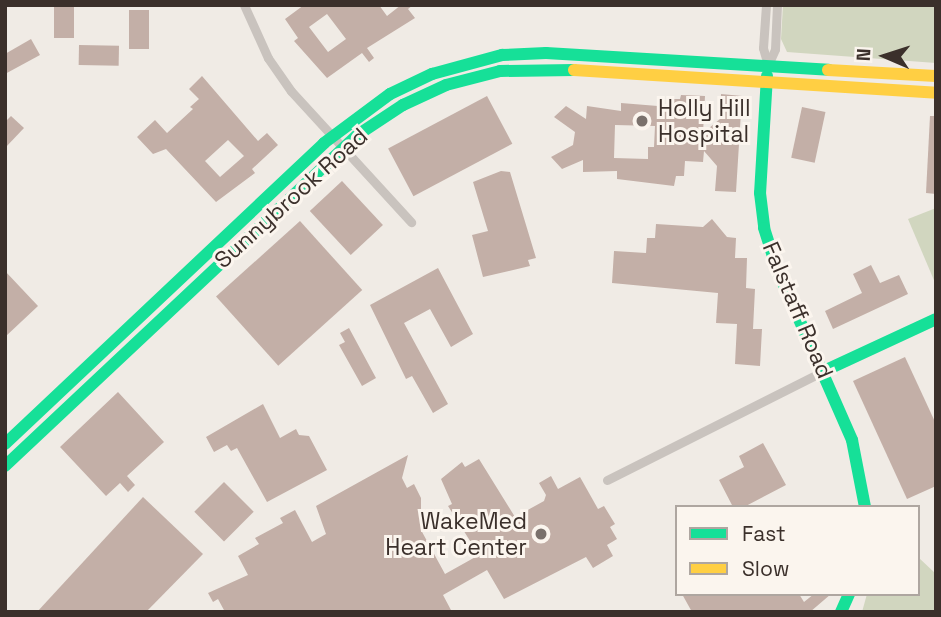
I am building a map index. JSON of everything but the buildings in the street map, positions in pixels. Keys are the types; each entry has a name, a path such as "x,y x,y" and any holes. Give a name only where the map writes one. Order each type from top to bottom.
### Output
{"main road":[{"name":"Sunnybrook Road","path":"5,444 334,135 390,94 432,74 502,55 581,54 936,76"},
{"name":"Falstaff Road","path":"768,65 760,192 764,228 776,269 824,371 852,440 865,505"},
{"name":"Sunnybrook Road","path":"5,466 344,147 426,94 500,71 548,68 936,93"},
{"path":"192,289 201,270 199,261"},
{"path":"824,371 936,319"},
{"path":"841,612 848,596"}],"street":[{"path":"244,5 268,58 291,90 411,222"},
{"name":"Falstaff Road","path":"766,5 763,48 768,65"},
{"name":"Falstaff Road","path":"768,65 775,49 778,5"},
{"path":"607,480 824,371"}],"green space":[{"path":"783,5 936,5 936,63 787,52 781,39"},
{"path":"936,208 936,285 908,219"},
{"path":"920,559 936,574 936,612 862,612 866,596 920,596"}],"traffic: fast":[{"path":"5,444 324,143 390,94 432,74 502,55 546,53 828,70"},
{"path":"5,466 359,134 403,105 446,85 500,71 574,70"},
{"path":"767,76 760,193 764,228 777,269 852,440 865,505"},
{"path":"824,371 936,319"},
{"path":"841,612 848,596"}],"traffic: slow":[{"path":"574,70 936,93"},
{"path":"828,70 936,76"}],"place":[{"name":"Holly Hill Hospital","path":"642,121"},
{"name":"WakeMed Heart Center","path":"541,534"}]}
